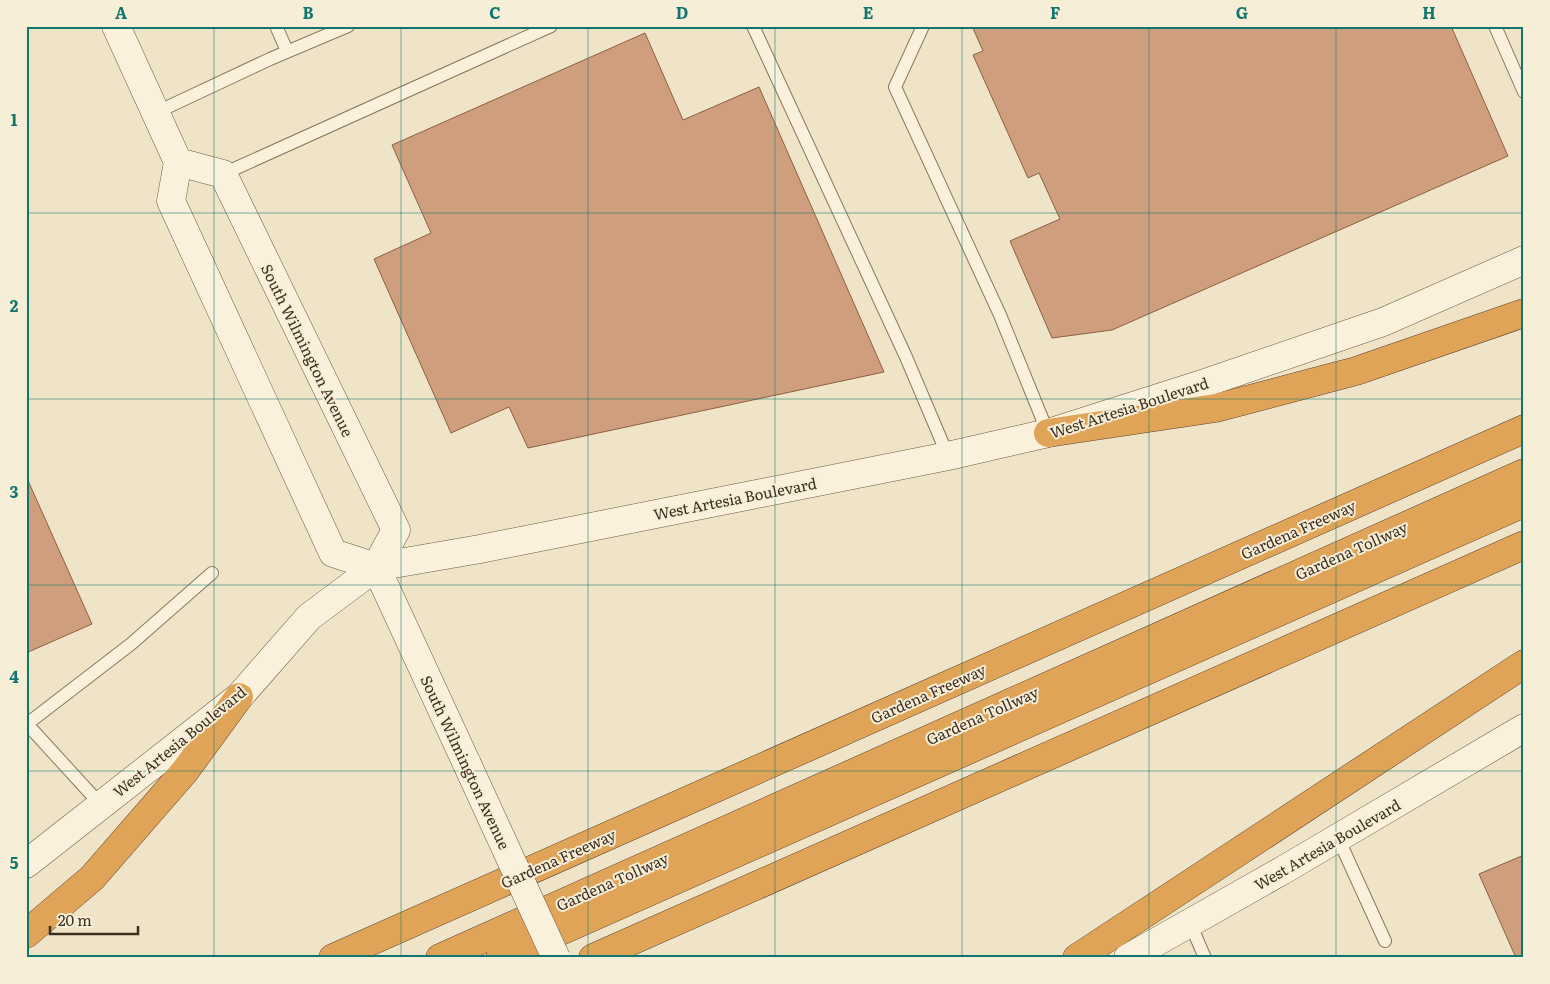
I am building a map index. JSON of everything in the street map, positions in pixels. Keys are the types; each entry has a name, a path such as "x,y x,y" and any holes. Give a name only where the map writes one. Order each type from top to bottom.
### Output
{"highway":[{"path":"1048,433 1216,408 1356,371 1524,313"},
{"name":"Gardena Freeway","path":"333,958 1524,429"},
{"name":"Gardena Tollway","path":"440,958 1524,473"},
{"name":"Gardena Tollway","path":"500,958 1524,503"},
{"path":"593,958 1524,546"},
{"path":"1077,958 1524,664"},
{"path":"26,934 92,878 185,770 239,697"}],"main road":[{"path":"116,26 178,162 171,201 333,553 376,567"},
{"path":"178,162 222,174"},
{"name":"South Wilmington Avenue","path":"222,174 396,530 376,567 556,958"},
{"name":"West Artesia Boulevard","path":"26,864 239,697 309,617 376,567 480,549 948,456 1048,433 1202,384 1383,322 1524,260"},
{"name":"West Artesia Boulevard","path":"1128,958 1338,838 1524,728"}],"lane":[{"path":"276,26 287,51"},
{"path":"155,113 287,51 348,26"},
{"path":"222,174 551,26"},
{"path":"753,26 906,357 948,456"},
{"path":"923,26 894,87 1000,315 1048,433"},
{"path":"1495,26 1524,92"},
{"path":"101,805 27,725 131,644 212,573"},
{"path":"1338,838 1385,941"},
{"path":"1190,923 1205,958"}],"building":[{"path":"972,26 1451,26 1508,156 1112,330 1052,338 1010,241 1060,219 1039,173 1028,178 973,55 983,51"},
{"path":"645,33 683,120 759,87 884,372 528,448 509,407 451,433 374,259 431,233 392,145"},
{"path":"26,476 92,624 26,653"},
{"path":"1524,855 1524,958 1516,958 1479,874"}]}
